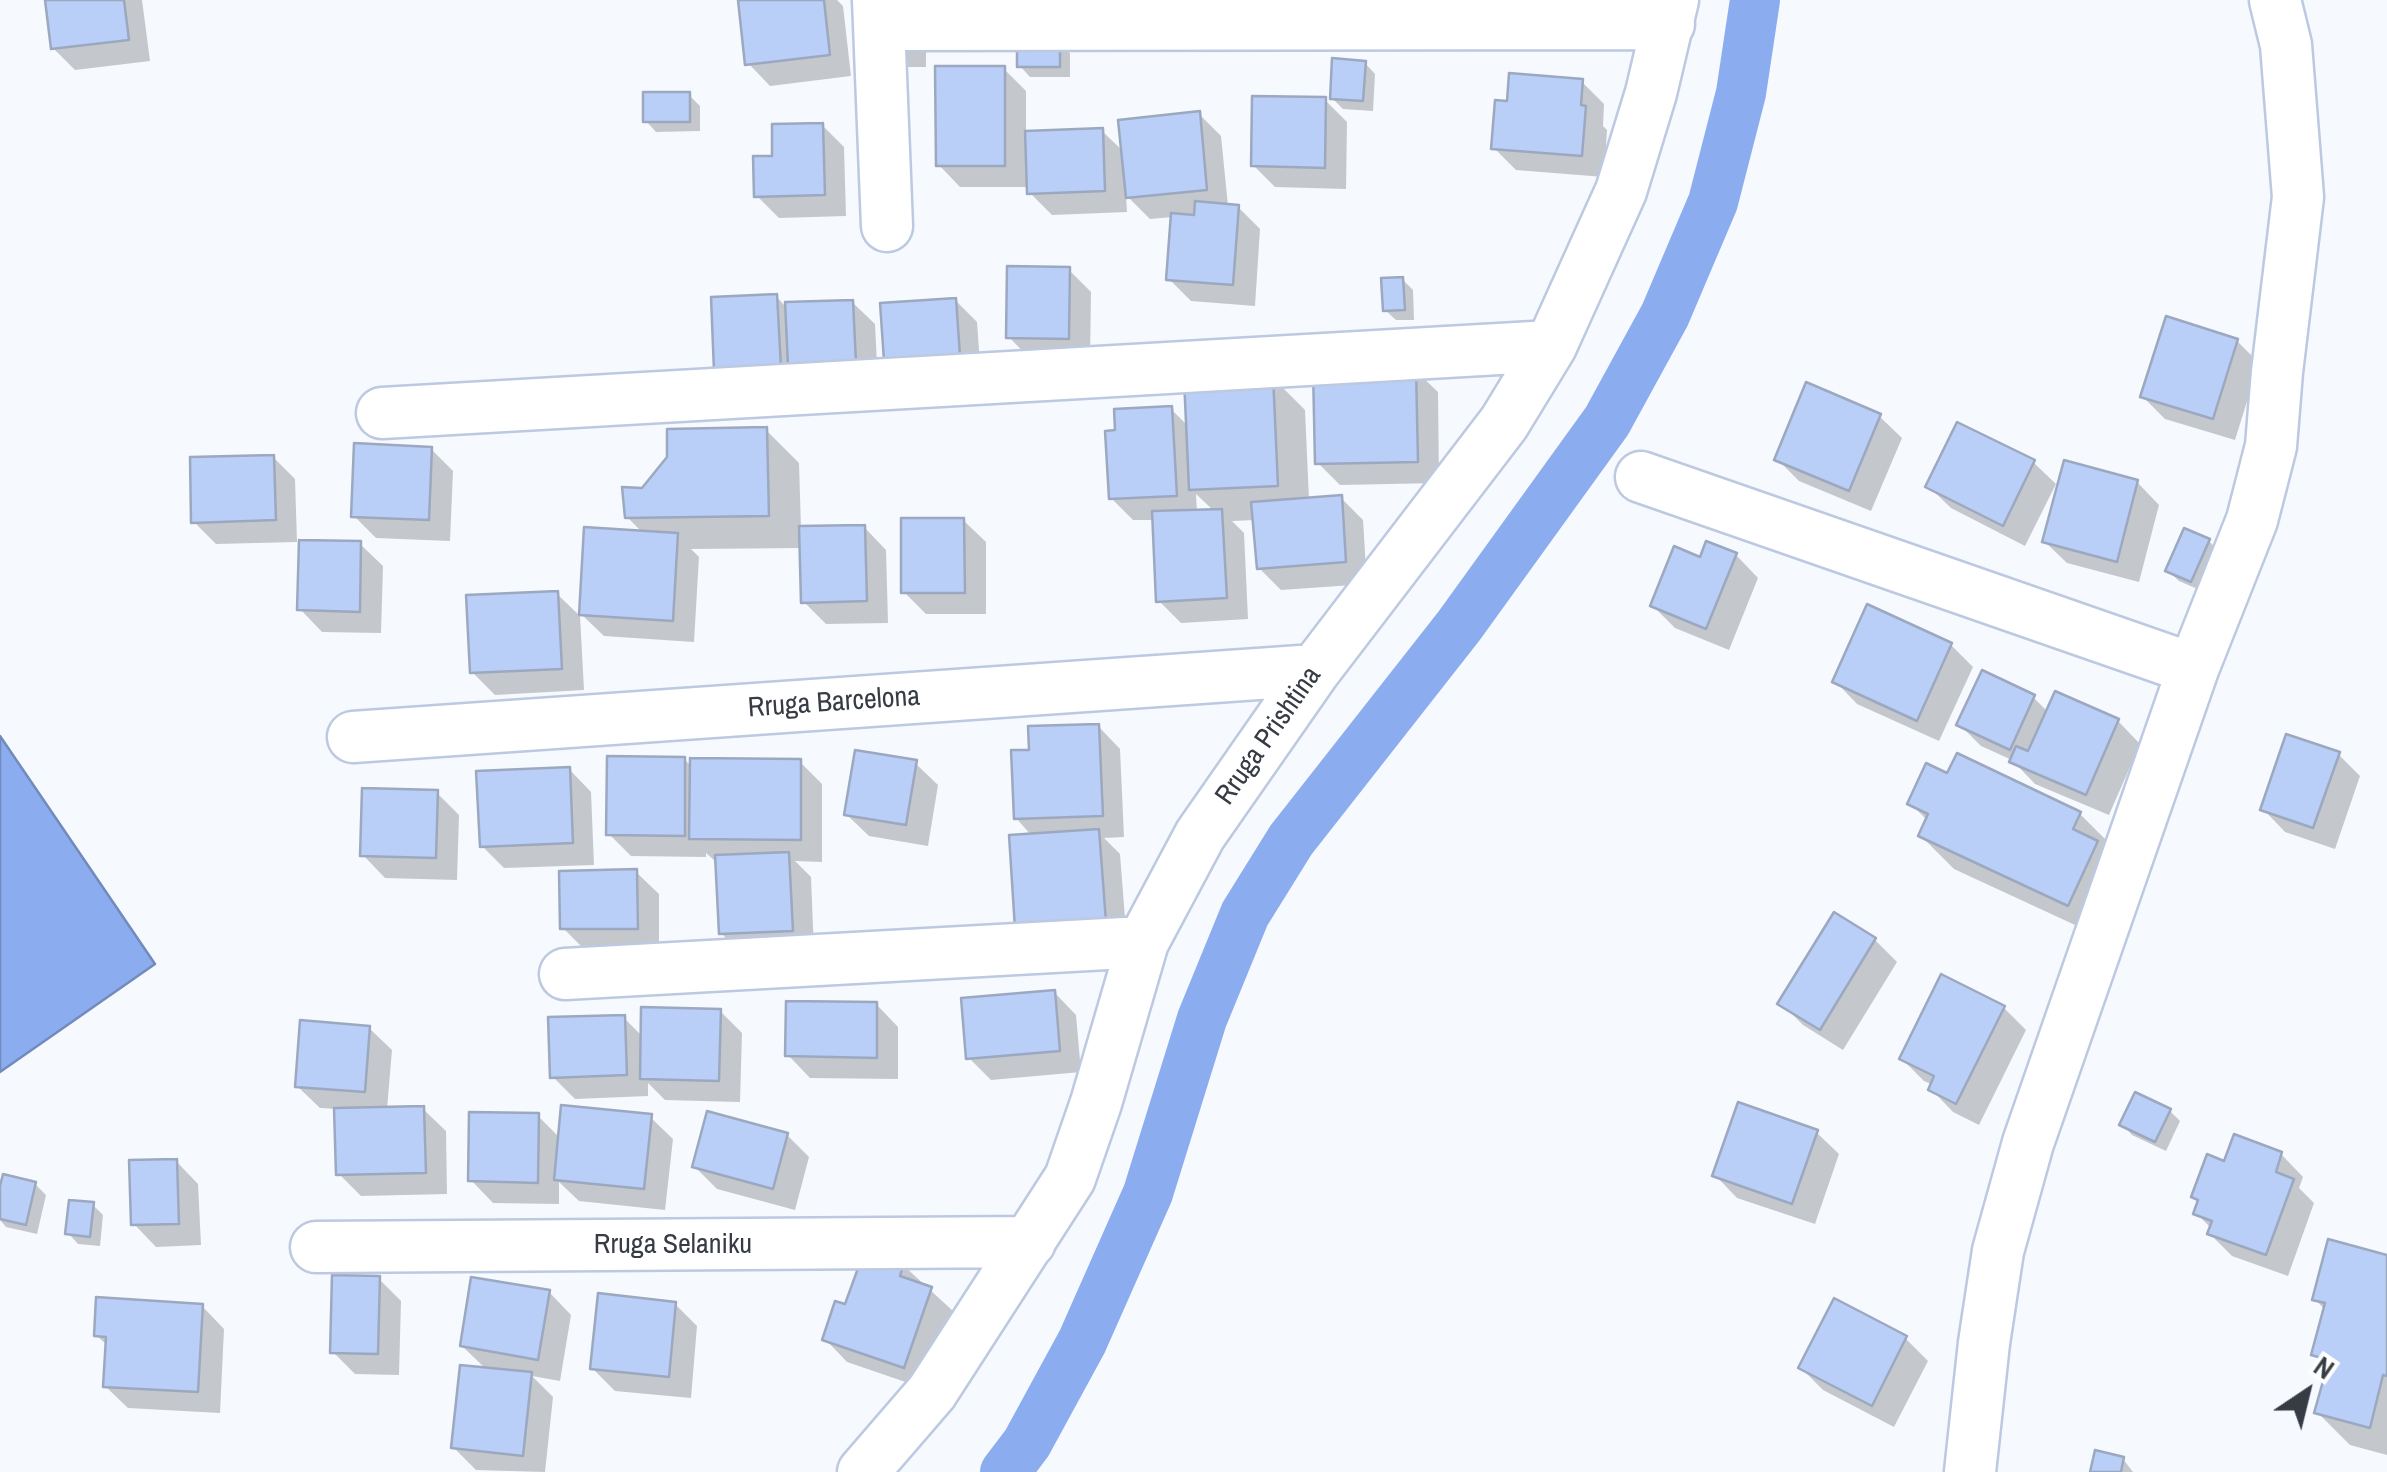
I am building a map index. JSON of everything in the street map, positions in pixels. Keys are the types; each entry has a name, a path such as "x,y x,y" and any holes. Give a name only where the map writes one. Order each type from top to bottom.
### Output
{"street":[{"path":"1970,1472 1998,1251 2028,1143 2192,669 2252,520 2271,446 2298,196 2286,45 2275,0"},
{"path":"887,226 879,12 1671,12"},
{"name":"Rruga Prishtina","path":"862,1472 932,1392 1070,1178 1143,942 1200,834 1314,670 1504,423 1551,346 1621,191 1671,12"},
{"path":"382,413 1551,346"},
{"path":"1641,477 2192,669"},
{"name":"Rruga Barcelona","path":"353,737 1314,670"},
{"path":"565,974 1143,942"},
{"name":"Rruga Selaniku","path":"316,1247 1030,1242"}],"water":[{"path":"0,736 155,964 0,1072"}],"building":[{"path":"45,0 124,0 129,40 51,49"},
{"path":"738,0 824,0 830,55 745,65"},
{"path":"1017,40 1060,40 1060,67 1017,67"},
{"path":"1332,58 1366,61 1363,101 1330,99"},
{"path":"935,66 1005,66 1005,166 936,166"},
{"path":"1509,73 1583,79 1581,105 1586,106 1582,156 1491,149 1495,100 1507,101"},
{"path":"643,92 690,92 690,122 643,122"},
{"path":"1252,96 1326,97 1325,168 1251,166"},
{"path":"1200,111 1207,190 1126,198 1118,120"},
{"path":"823,123 825,195 754,197 753,156 772,156 772,124"},
{"path":"1103,128 1105,191 1027,194 1025,131"},
{"path":"1195,201 1239,205 1233,285 1166,280 1171,213 1194,215"},
{"path":"1007,266 1070,267 1069,339 1006,338"},
{"path":"1403,277 1405,310 1383,311 1381,278"},
{"path":"777,294 781,368 714,371 711,297"},
{"path":"956,298 960,356 884,361 880,303"},
{"path":"853,300 856,363 788,366 785,302"},
{"path":"2166,316 2238,339 2213,419 2140,397"},
{"path":"1416,367 1418,462 1315,464 1313,369"},
{"path":"1273,375 1278,486 1189,490 1184,378"},
{"path":"1806,382 1881,414 1849,491 1774,460"},
{"path":"1172,406 1177,496 1109,499 1105,431 1115,430 1114,409"},
{"path":"1957,422 2035,460 2003,526 1925,487"},
{"path":"767,427 769,516 625,518 622,487 642,488 667,457 667,429"},
{"path":"354,443 432,447 429,520 351,517"},
{"path":"274,455 276,520 191,523 190,457"},
{"path":"2064,460 2138,480 2117,562 2042,542"},
{"path":"1342,495 1346,562 1257,569 1251,502"},
{"path":"1222,509 1227,598 1156,602 1152,511"},
{"path":"901,518 964,518 965,593 901,593"},
{"path":"865,525 867,601 801,603 799,526"},
{"path":"584,527 678,533 673,621 579,615"},
{"path":"2184,528 2210,539 2191,582 2165,571"},
{"path":"299,540 361,541 360,612 297,610"},
{"path":"1706,541 1737,553 1706,629 1650,606 1674,546 1700,557"},
{"path":"558,591 562,669 470,673 466,595"},
{"path":"1867,604 1952,643 1917,721 1832,682"},
{"path":"1982,670 2035,695 2010,750 1956,725"},
{"path":"2055,691 2119,719 2086,795 2009,762 2016,746 2028,751"},
{"path":"1099,724 1103,816 1014,819 1011,750 1029,750 1028,726"},
{"path":"2286,734 2340,752 2313,828 2260,810"},
{"path":"855,750 917,760 906,825 844,815"},
{"path":"1957,753 2081,812 2073,829 2098,841 2068,906 1918,836 1928,814 1907,804 1926,763 1947,773"},
{"path":"607,756 685,757 685,836 606,835"},
{"path":"690,758 801,759 801,840 689,839"},
{"path":"570,767 573,843 480,847 476,771"},
{"path":"362,788 438,790 436,858 360,856"},
{"path":"1099,829 1106,922 1015,929 1009,835"},
{"path":"789,852 793,931 719,934 715,855"},
{"path":"637,869 638,929 560,929 559,871"},
{"path":"1834,912 1876,938 1820,1030 1777,1004"},
{"path":"1941,974 2005,1006 1956,1104 1928,1090 1934,1076 1899,1059"},
{"path":"1055,990 1060,1051 966,1059 961,998"},
{"path":"786,1001 877,1002 877,1058 785,1056"},
{"path":"641,1007 721,1009 719,1081 640,1079"},
{"path":"625,1015 627,1075 550,1078 548,1017"},
{"path":"300,1020 370,1026 365,1092 295,1087"},
{"path":"2135,1092 2171,1109 2155,1142 2119,1125"},
{"path":"1738,1102 1818,1130 1792,1204 1712,1176"},
{"path":"561,1105 652,1114 644,1189 554,1180"},
{"path":"424,1106 426,1173 336,1175 334,1108"},
{"path":"707,1111 788,1133 773,1189 692,1167"},
{"path":"469,1112 539,1113 538,1183 468,1181"},
{"path":"2234,1134 2282,1152 2276,1172 2294,1179 2266,1255 2207,1234 2212,1221 2193,1214 2198,1200 2191,1197 2207,1154 2224,1161"},
{"path":"177,1159 179,1224 131,1225 129,1160"},
{"path":"3,1174 36,1182 26,1225 0,1219"},
{"path":"69,1200 94,1202 90,1237 65,1234"},
{"path":"2328,1239 2387,1255 2387,1376 2383,1375 2370,1428 2314,1413 2329,1360 2311,1355 2325,1303 2312,1300"},
{"path":"865,1249 904,1263 900,1276 932,1287 904,1368 822,1340 835,1301 845,1304"},
{"path":"332,1275 380,1276 378,1354 330,1353"},
{"path":"471,1277 550,1290 538,1360 460,1346"},
{"path":"598,1293 676,1302 669,1377 590,1369"},
{"path":"96,1297 203,1304 198,1392 103,1387 106,1337 94,1336"},
{"path":"1834,1298 1907,1336 1872,1406 1798,1368"},
{"path":"460,1365 532,1372 523,1456 451,1448"},
{"path":"2095,1450 2124,1457 2121,1472 2090,1472"}],"waterway":[{"path":"1005,1472 1027,1443 1082,1342 1148,1193 1202,1019 1245,914 1291,840 1459,626 1607,421 1665,315 1713,202 1741,93 1755,0"}]}
